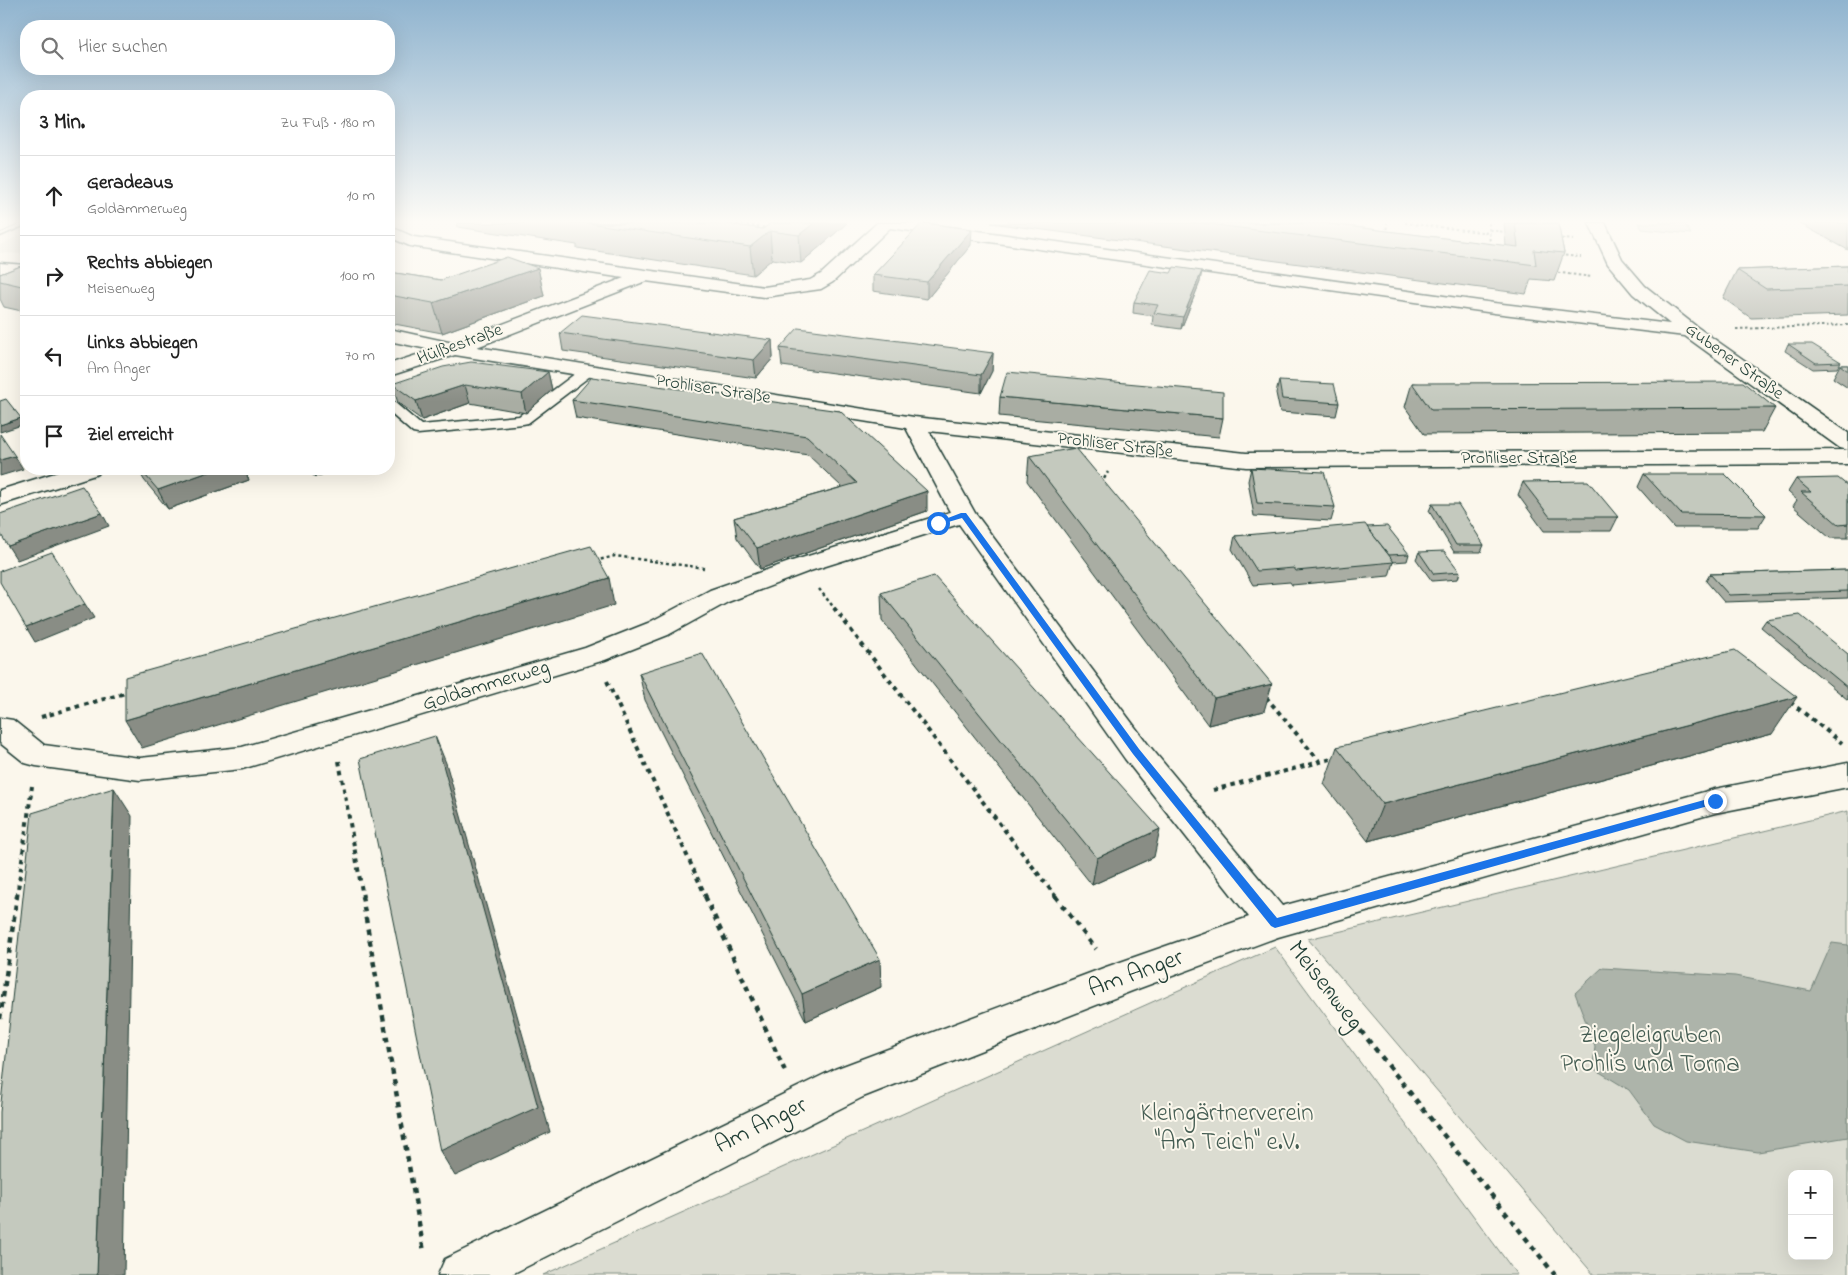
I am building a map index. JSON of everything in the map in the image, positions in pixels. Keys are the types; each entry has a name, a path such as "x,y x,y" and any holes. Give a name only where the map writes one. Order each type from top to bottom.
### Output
{"street":[{"name":"Hülßestraße","path":"395,368 454,349 626,282"},
{"path":"692,282 764,292 815,285 819,282"},
{"path":"1312,282 1649,328 1690,331"},
{"name":"Gubener Straße","path":"1630,282 1690,331 1848,443"},
{"name":"Prohliser Straße","path":"395,336 454,349 914,423 1246,460 1848,457"},
{"name":"Meisenweg","path":"914,423 964,515 1136,751 1275,923"},
{"path":"0,498 71,475"},
{"name":"Goldammerweg","path":"36,755 140,769 242,758 595,654 658,629 719,596 801,566 964,515"},
{"path":"1,727 36,755"},
{"name":"Am Anger","path":"461,1275 801,1105 849,1083 1119,979 1275,923 1715,801 1848,775"}],"lane":[{"path":"395,410 418,430 523,420 589,370"}],"path":[{"path":"1690,331 1848,325"},
{"path":"1096,492 1124,447"},
{"path":"586,564 615,556 712,569"},
{"path":"801,566 1119,979"},
{"path":"595,654 801,1105"},
{"path":"1,727 136,690"},
{"path":"1265,696 1320,762"},
{"path":"1788,700 1848,748"},
{"path":"334,732 424,1256"},
{"path":"0,1019 36,755"},
{"path":"1176,800 1338,757"},
{"name":"Meisenweg","path":"1275,923 1554,1275"}],"green space":[{"name":"Ziegeleigruben Prohlis und Torna","path":"1848,811 1848,1275 1594,1275 1308,939"},
{"name":"Kleingärtnerverein \"Am Teich\" e.V.","path":"1275,947 1517,1275 543,1275"}],"shaded area":[{"path":"1832,943 1848,945 1848,1137 1758,1152 1686,1141 1654,1124 1629,1090 1593,1068 1595,1046 1575,993 1602,968 1735,976 1811,991"}],"building":[{"path":"6,282 20,282 20,286"},
{"path":"395,282 494,282 433,303 395,296"},
{"path":"1144,282 1197,282 1183,317 1154,313 1158,305 1134,302"},
{"path":"1756,282 1848,282 1848,286 1766,289"},
{"path":"582,315 772,340 754,360 560,333"},
{"path":"798,328 993,353 981,375 780,348"},
{"path":"1788,344 1812,344 1841,362 1816,363"},
{"path":"471,362 548,372 522,394 465,385 416,401 395,386 395,383 443,367"},
{"path":"1840,365 1848,365 1848,371"},
{"path":"1007,372 1223,392 1223,418 1000,397"},
{"path":"592,377 840,411 927,491 757,548 734,518 857,483 807,436 572,400"},
{"path":"1279,381 1334,384 1339,403 1282,399"},
{"path":"1743,382 1775,408 1431,410 1412,383"},
{"path":"6,399 20,418 0,425 0,401"},
{"path":"0,434 15,456 0,460"},
{"path":"1076,448 1272,684 1214,698 1029,456"},
{"path":"1251,468 1324,472 1335,507 1257,503"},
{"path":"1644,474 1725,474 1766,515 1681,514"},
{"path":"145,475 200,475 158,490"},
{"path":"1838,478 1848,486 1848,524 1839,525 1801,492 1811,492 1796,479"},
{"path":"1588,481 1618,517 1550,517 1523,482"},
{"path":"82,486 102,513 8,546 0,533 0,514"},
{"path":"1432,504 1458,504 1484,545 1456,545"},
{"path":"1365,524 1394,562 1296,571 1294,568 1257,571 1235,536"},
{"path":"1387,526 1409,554 1389,555 1367,527"},
{"path":"591,546 609,578 125,720 125,677"},
{"path":"1444,551 1460,572 1434,574 1419,552"},
{"path":"52,552 85,604 26,627 0,582 0,571"},
{"path":"1848,570 1848,591 1729,595 1710,574"},
{"path":"934,576 1160,829 1097,858 881,593"},
{"path":"1800,615 1848,654 1848,688 1766,620"},
{"path":"1735,650 1797,697 1383,804 1337,747"},
{"path":"702,653 880,959 802,994 639,673"},
{"path":"435,736 538,1107 440,1151 360,759"},
{"path":"114,788 97,1275 0,1275 0,1112 32,813"}],"route":[{"path":"938,523 964,515 1136,751 1275,923 1715,801"}]}
